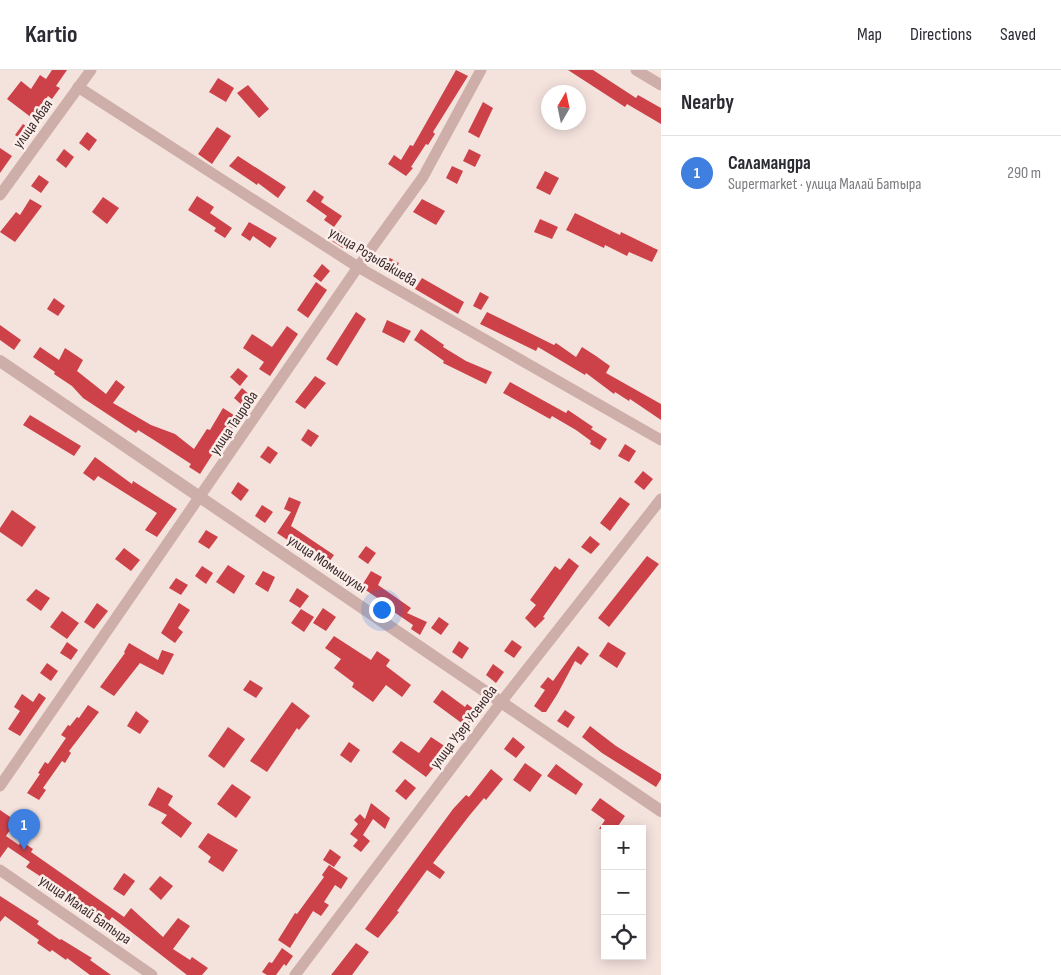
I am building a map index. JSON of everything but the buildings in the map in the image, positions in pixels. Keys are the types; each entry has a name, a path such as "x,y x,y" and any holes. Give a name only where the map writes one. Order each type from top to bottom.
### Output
{"street":[{"name":"улица Абая","path":"0,195 91,70"},
{"name":"улица Таирова","path":"0,786 200,499 358,267 423,177 481,70"},
{"path":"636,70 661,85"},
{"name":"улица Розыбакиева","path":"78,87 358,267 661,440"},
{"name":"улица Момышулы","path":"0,361 200,499 502,701 661,811"},
{"name":"улица Узер Усенова","path":"295,975 502,701 661,499"},
{"name":"улица Малай Батыра","path":"0,870 152,975"}],"place":[{"name":"Саламандра","path":"24,850"}]}
